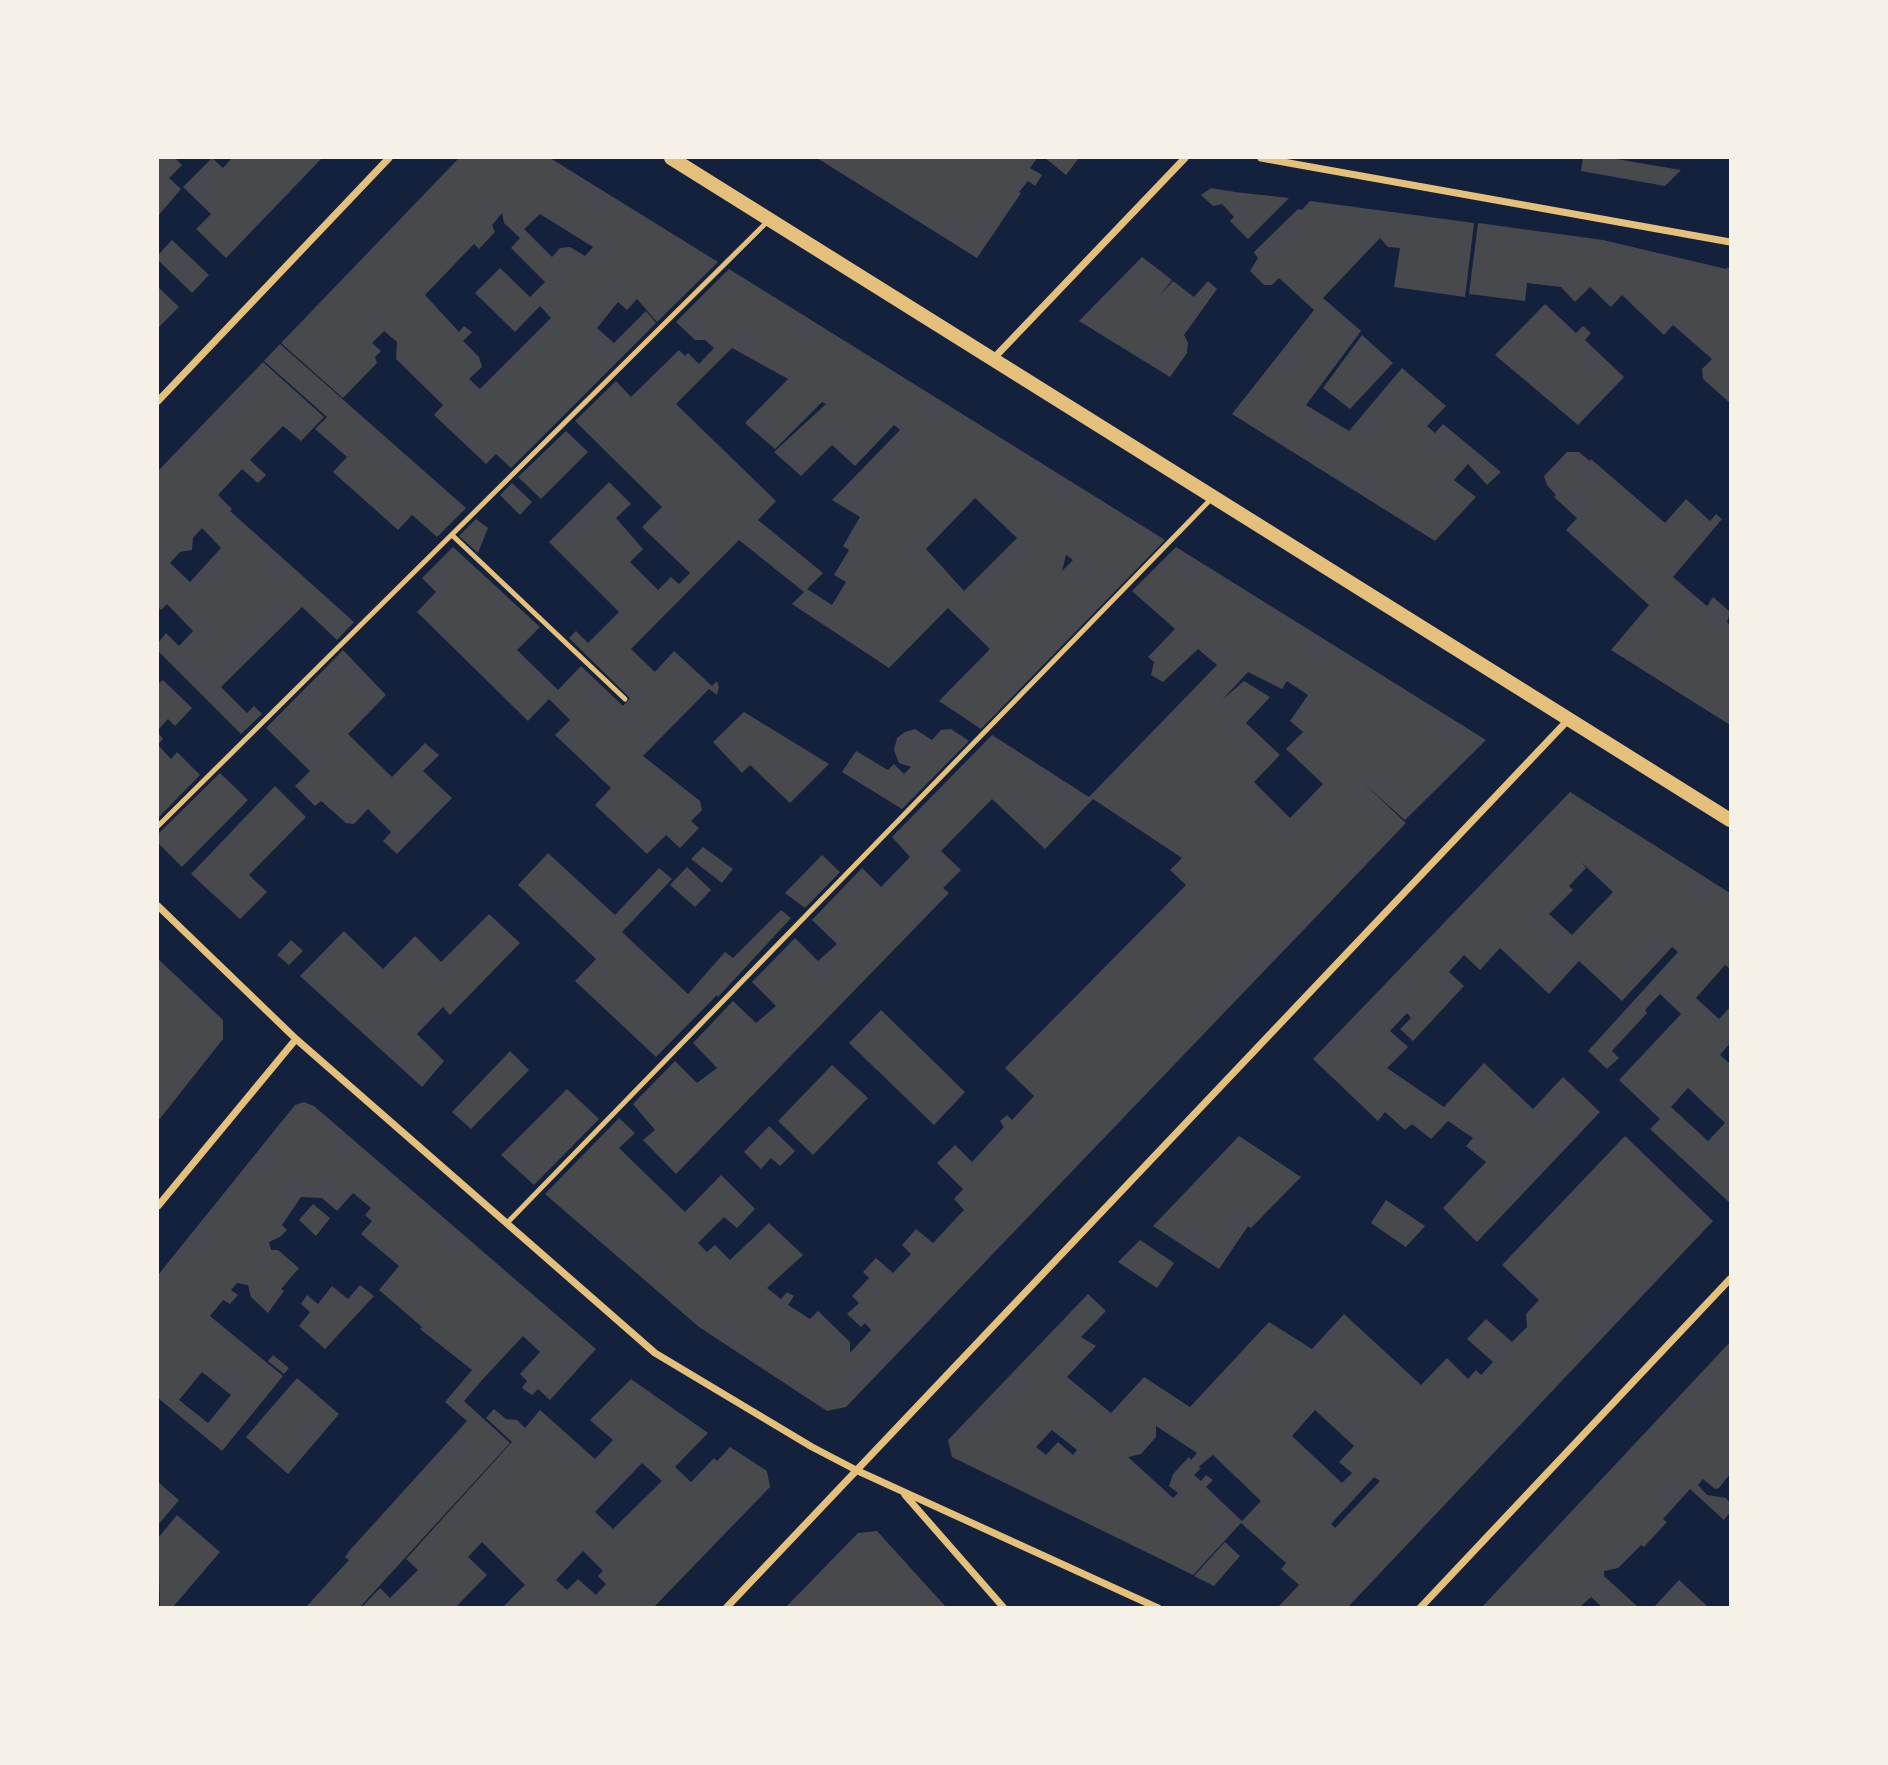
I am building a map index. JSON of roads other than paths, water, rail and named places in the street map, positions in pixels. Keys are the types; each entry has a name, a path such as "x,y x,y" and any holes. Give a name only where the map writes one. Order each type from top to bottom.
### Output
{"main road":[{"path":"671,158 1731,820"}],"street":[{"path":"158,401 389,158"},
{"path":"992,359 1185,158"},
{"path":"1261,158 1731,242"},
{"path":"726,1608 859,1471 900,1423 1568,720"},
{"path":"158,906 296,1039 655,1353 812,1447 859,1471 1158,1608"},
{"path":"158,1206 296,1039"},
{"path":"1420,1608 1731,1279"},
{"path":"902,1492 1004,1608"}],"lane":[{"path":"158,826 769,219"},
{"path":"507,1223 1214,496"},
{"path":"452,535 625,699"}]}
